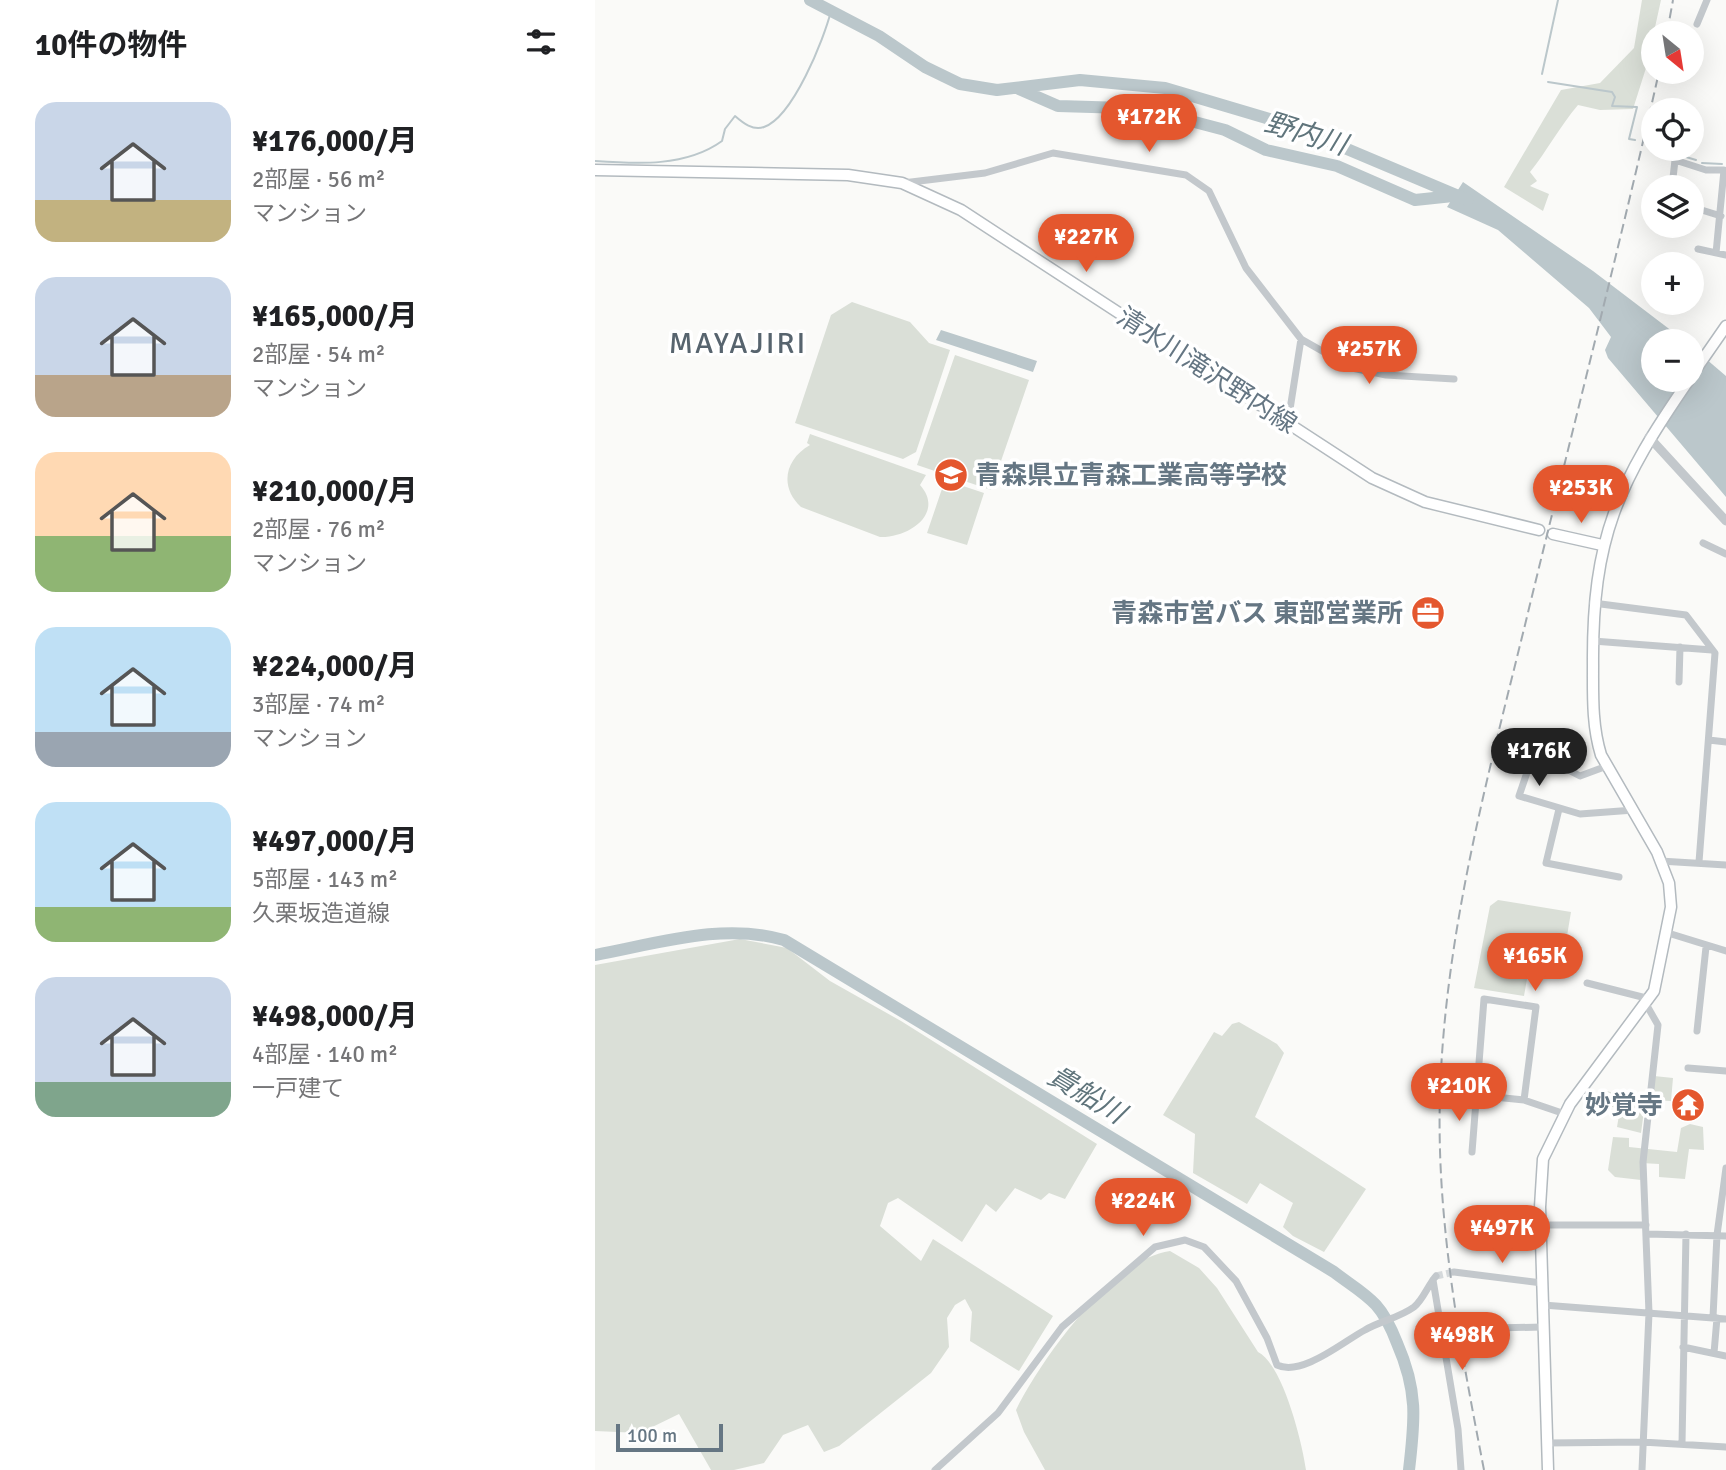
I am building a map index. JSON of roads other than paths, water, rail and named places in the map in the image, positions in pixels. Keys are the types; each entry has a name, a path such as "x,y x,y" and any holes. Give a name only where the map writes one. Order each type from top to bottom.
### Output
{"main road":[{"name":"清水川滝沢野内線","path":"595,170 848,175 902,183 961,210 1373,478 1401,493 1539,530"},
{"path":"1704,359 1725,331"},
{"path":"1548,1470 1541,1225 1543,1159 1565,1114 1617,1039 1648,1001 1662,964 1668,933 1670,891 1660,861 1634,810 1607,766 1597,742 1593,716 1593,603 1602,545 1631,470 1652,433 1681,392"},
{"path":"1553,534 1602,545"}],"street":[{"path":"1698,21 1707,0"},
{"path":"902,183 985,173 1053,153 1186,175 1209,191 1247,268 1301,339 1352,368 1386,375 1454,379"},
{"path":"1673,175 1675,160 1706,170 1724,170 1716,253"},
{"path":"1704,211 1721,216"},
{"path":"1698,249 1726,255"},
{"path":"1288,422 1301,339"},
{"path":"1652,433 1726,521"},
{"path":"1703,543 1726,554"},
{"path":"1593,603 1686,615 1715,653 1699,862"},
{"path":"1593,641 1712,650"},
{"path":"1679,682 1680,647"},
{"path":"1709,740 1726,742"},
{"path":"1607,766 1580,776 1534,752 1519,796 1589,815 1634,810"},
{"path":"1559,809 1546,863 1619,877"},
{"path":"1660,861 1726,864"},
{"path":"1668,933 1706,947 1726,951"},
{"path":"1697,1031 1706,947"},
{"path":"1587,983 1648,1001 1658,1025 1643,1162 1649,1313 1642,1470"},
{"path":"1472,1152 1484,999 1536,1007 1524,1100"},
{"path":"1688,1068 1726,1071"},
{"path":"1475,1095 1524,1100 1565,1114"},
{"path":"1714,1353 1717,1235 1726,1168"},
{"path":"1541,1225 1646,1224"},
{"path":"1647,1234 1726,1236"},
{"path":"1682,1444 1686,1234"},
{"path":"935,1470 1007,1403 1062,1328 1155,1247 1185,1240 1204,1247 1236,1281 1268,1338 1277,1365 1283,1368 1307,1363 1328,1354 1380,1323 1416,1306 1434,1278 1458,1429 1461,1470"},
{"path":"1454,1272 1542,1283"},
{"path":"1543,1305 1726,1319"},
{"path":"1468,1322 1494,1328 1543,1327"},
{"path":"1683,1348 1726,1356"},
{"path":"1547,1443 1642,1442 1726,1447"}],"waterway":[{"name":"野内川","path":"810,0 879,36 925,67 960,84 997,90 1080,80 1165,88 1290,125 1468,200"},
{"path":"1542,74 1558,0"},
{"path":"595,161 644,163 693,156 722,141 725,129 735,116 752,127 764,127 786,109 806,76 831,11"},
{"path":"1548,82 1612,92 1615,97 1612,106 1637,107 1629,139 1635,140"},
{"name":"野内川","path":"1019,89 1058,106 1125,108 1168,115 1225,130 1266,150 1337,166 1415,200 1453,196"},
{"path":"1702,163 1722,164"},
{"name":"貴船川","path":"595,955 713,934 761,935 784,940 1334,1272 1380,1309 1404,1360 1413,1405 1409,1470"}],"tunnel":[{"path":"1436,1276 1454,1272"}],"railway":[{"path":"1669,21 1673,0"},
{"path":"1484,1470 1458,1330 1442,1188 1440,1094 1450,976 1482,802 1656,84"}],"place":[{"name":"青森県立青森工業高等学校","path":"951,475"},
{"name":"青森市営バス 東部営業所","path":"1428,613"},
{"name":"妙覚寺","path":"1688,1105"}],"district":[{"name":"MAYAJIRI","path":"738,343"}]}
